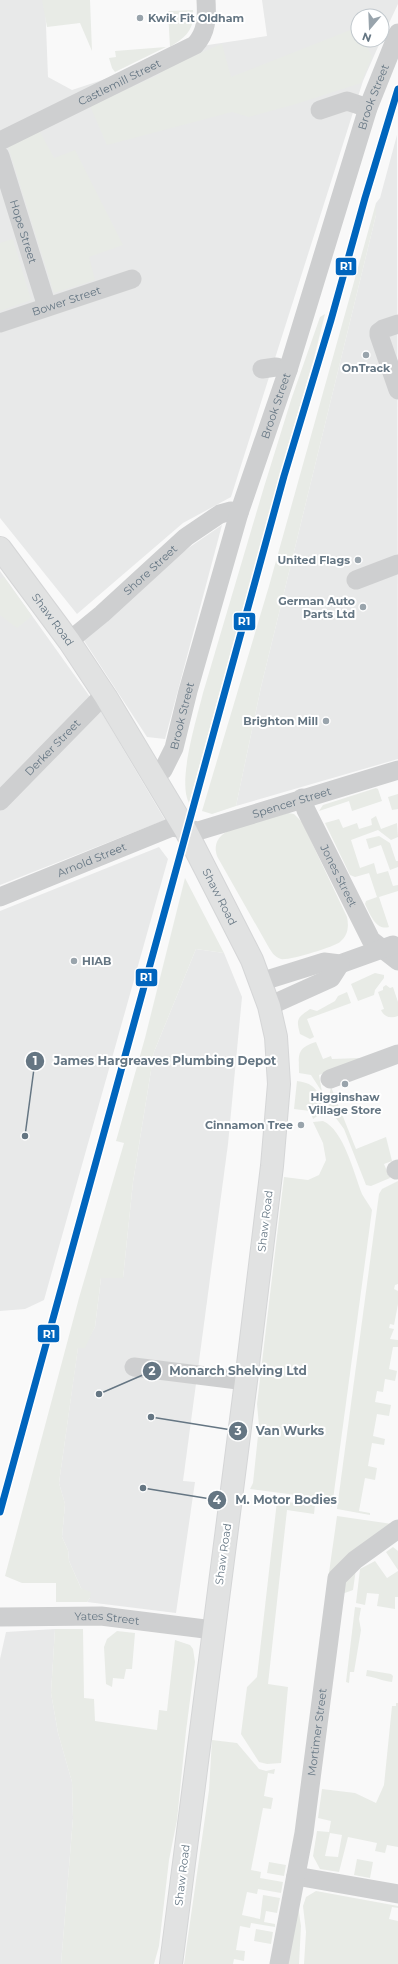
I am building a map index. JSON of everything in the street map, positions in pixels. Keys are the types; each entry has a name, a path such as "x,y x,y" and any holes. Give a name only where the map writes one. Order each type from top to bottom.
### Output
{"main road":[{"name":"Shaw Road","path":"0,548 69,641 106,697 185,829 252,960 269,1006 276,1037 279,1084 272,1166 246,1381 171,1964"}],"street":[{"name":"Castlemill Street","path":"0,141 195,45 202,38 205,25 206,0"},
{"name":"Brook Street","path":"154,775 163,770 174,748 188,691 239,513 288,370 368,108 398,33"},
{"path":"320,110 347,101 368,108"},
{"name":"Hope Street","path":"0,156 47,307"},
{"name":"Bower Street","path":"0,323 132,278"},
{"path":"398,324 379,332 398,390"},
{"path":"262,369 276,367 288,370"},
{"name":"Shore Street","path":"69,641 102,614 186,537 220,514 231,511 239,513"},
{"path":"356,580 398,564"},
{"name":"Derker Street","path":"0,800 97,702 106,697"},
{"name":"Spencer Street","path":"185,829 198,831 302,798 398,770"},
{"name":"Jones Street","path":"302,798 306,810 371,940 391,945 398,961"},
{"name":"Arnold Street","path":"0,897 172,827 185,829"},
{"path":"260,982 324,962 340,964 391,945"},
{"path":"269,1006 331,978 340,964"},
{"path":"330,1079 398,1054"},
{"path":"134,1367 246,1381"},
{"name":"Mortimer Street","path":"279,1964 304,1833 337,1578 355,1560 398,1529"},
{"name":"Yates Street","path":"0,1617 101,1616 213,1630"},
{"path":"296,1876 398,1894"}],"shaded area":[{"path":"0,0 45,0 48,77 72,90 208,45 267,36 262,0 398,0 398,4 390,21 390,8 350,8 350,48 377,48 363,81 231,497 183,523 77,614 0,518"},
{"path":"42,0 90,0 92,51 80,23 47,27"},
{"path":"193,10 191,28 188,33 170,47 168,11"},
{"path":"350,30 350,48 368,48 372,57 361,83 296,104 249,117 232,112 107,145 90,106 160,74 161,70 222,44 231,77"},
{"path":"166,47 115,72 109,58 116,57 115,51"},
{"path":"39,130 54,158 75,150 123,245 89,257 95,280 54,293 8,146"},
{"path":"397,135 398,759 236,806 261,687 376,215 376,203 380,198"},
{"path":"376,203 376,215 261,687 236,806 212,814 202,811 269,586"},
{"path":"13,239 31,300 0,311 0,243"},
{"path":"325,314 189,803 186,793 185,780 189,749 203,693 291,400 320,317"},
{"path":"222,525 165,739 147,737 83,639 184,551"},
{"path":"0,571 103,715 165,820 0,885"},
{"path":"4,577 32,616 17,628 0,615 0,579"},
{"path":"376,788 378,789 382,801 352,811 349,801 319,811 323,805"},
{"path":"398,794 398,809 392,810 388,797"},
{"path":"288,813 294,814 302,822 347,917 348,927 345,937 336,944 301,956 281,959 269,948 218,858 216,849 218,840 228,831"},
{"path":"376,816 381,829 397,823 398,837 391,840 378,830 351,840 360,868 374,863 377,874 388,871 393,886 398,885 398,891 379,897 389,927 384,928 374,921 365,904 366,901 377,897 369,873 355,877 350,875 325,823 339,819 343,828 357,823 359,829 372,825 371,819"},
{"path":"379,836 390,843 396,861 398,861 398,867 390,870 381,845 369,849 366,839"},
{"path":"159,847 168,859 44,1300 25,1309 0,1311 0,911"},
{"path":"185,878 224,953 196,949 154,1052 133,1182 123,1278 101,1278 95,1327 85,1348 78,1348 59,1483 65,1504 62,1537 68,1550 69,1561 81,1588 91,1592 90,1598 87,1602 56,1602 56,1583 22,1583 5,1576 79,1298 124,1143 116,1141 145,1038"},
{"path":"196,949 224,953 242,997 228,1144 183,1481 195,1482 176,1613 87,1602 90,1598 81,1588 69,1561 68,1550 62,1537 65,1504 59,1483 78,1347 90,1336 95,1327 101,1278 123,1278 133,1182 154,1052"},
{"path":"375,973 384,975 384,978 375,990 374,995 358,1001 351,984"},
{"path":"386,985 390,988 393,987 398,1002 398,1016 395,1017 386,1016 381,1010 384,1009 378,992 383,990 383,987"},
{"path":"347,992 351,1003 307,1019 314,1037 310,1039 300,1034 298,1022 302,1015 310,1009 317,1011 335,1001 338,996"},
{"path":"316,1042 323,1059 331,1056 332,1059 361,1059 319,1075 322,1092 311,1075 299,1073 300,1053 305,1047"},
{"path":"297,1081 310,1085 316,1089 320,1098 321,1108 317,1116 313,1119 310,1111 294,1109"},
{"path":"331,1087 356,1149 386,1137 392,1161 384,1164 390,1178 371,1186 366,1185 344,1129 330,1110 328,1102"},
{"path":"323,1121 337,1133 352,1164 362,1194 372,1210 332,1507 319,1498 250,1489 253,1483 259,1426 257,1404 284,1177 308,1180 319,1175 326,1160 323,1143 313,1122"},
{"path":"398,1181 398,1284 395,1285 394,1289 398,1291 398,1304 394,1325 390,1324 389,1328 394,1329 390,1339 398,1340 398,1347 393,1347 389,1369 397,1371 395,1381 385,1379 383,1392 377,1391 375,1402 391,1405 389,1416 377,1414 373,1436 385,1439 384,1445 372,1443 368,1466 377,1468 375,1480 365,1478 359,1511 370,1513 370,1515 337,1509 379,1194 382,1189"},
{"path":"277,1501 315,1505 314,1514 287,1510 268,1684 288,1687 281,1763 267,1764 259,1762 241,1734 247,1687 257,1677"},
{"path":"337,1516 392,1524 328,1580"},
{"path":"393,1547 398,1551 398,1570 386,1552"},
{"path":"375,1561 387,1578 398,1571 398,1597 395,1597 395,1609 377,1606 379,1594 367,1593 365,1605 356,1603 360,1569"},
{"path":"356,1569 353,1590 342,1594 344,1580"},
{"path":"355,1607 361,1608 359,1619 361,1630 354,1672 350,1672 349,1683 346,1682"},
{"path":"55,1629 51,1693 58,1733 72,1782 73,1818 61,1964 0,1964 0,1659 6,1632"},
{"path":"55,1629 83,1629 84,1698 94,1699 95,1721 157,1730 159,1710 167,1711 175,1640 190,1645 193,1649 195,1662 177,1820 169,1860 159,1946 154,1964 61,1964 73,1818 72,1782 58,1733 51,1693"},
{"path":"117,1631 135,1633 132,1669 126,1669 124,1679 113,1678 112,1687 106,1684 104,1647 107,1639"},
{"path":"367,1670 391,1674 393,1676 392,1682 366,1676"},
{"path":"396,1703 398,1703 398,1847 387,1845 385,1853 375,1851 377,1843 348,1837 339,1872 320,1869 313,1856 317,1831 329,1832 331,1821 318,1818 322,1789 355,1793 376,1803 384,1785 392,1706 396,1706","holes":["330,1833 342,1835 338,1857 325,1856"]},
{"path":"212,1740 237,1743 259,1769 266,1771 275,1769 274,1774 268,1773 264,1796 273,1798 271,1809 263,1808 251,1870 261,1872 260,1878 283,1882 281,1893 258,1889 257,1894 247,1892 242,1915 260,1919 263,1895 280,1898 277,1913 266,1911 264,1922 275,1924 275,1927 251,1923 250,1928 240,1926 236,1950 245,1951 244,1961 234,1959 233,1964 184,1964 209,1790"},
{"path":"357,1859 373,1862 370,1878 354,1875"},
{"path":"269,1862 286,1865 284,1876 267,1873"},
{"path":"316,1891 398,1906 398,1908 392,1907 389,1919 398,1921 398,1964 304,1964 306,1932 303,1906 306,1897"},
{"path":"298,1906 301,1926 299,1964 288,1964"},
{"path":"256,1929 273,1932 271,1944 254,1941"}],"transit line":[{"name":"R1","path":"0,1512 284,476 398,89"}],"place":[{"name":"Kwik Fit Oldham","path":"140,18"},
{"name":"OnTrack","path":"366,355"},
{"name":"United Flags","path":"358,560"},
{"name":"German Auto Parts Ltd","path":"363,607"},
{"name":"Brighton Mill","path":"326,721"},
{"name":"HIAB","path":"74,961"},
{"name":"Higginshaw Village Store","path":"345,1084"},
{"name":"Cinnamon Tree","path":"301,1125"},
{"name":"James Hargreaves Plumbing Depot","path":"25,1136"},
{"name":"Monarch Shelving Ltd","path":"99,1394"},
{"name":"Van Wurks","path":"151,1417"},
{"name":"M. Motor Bodies","path":"143,1488"}]}
